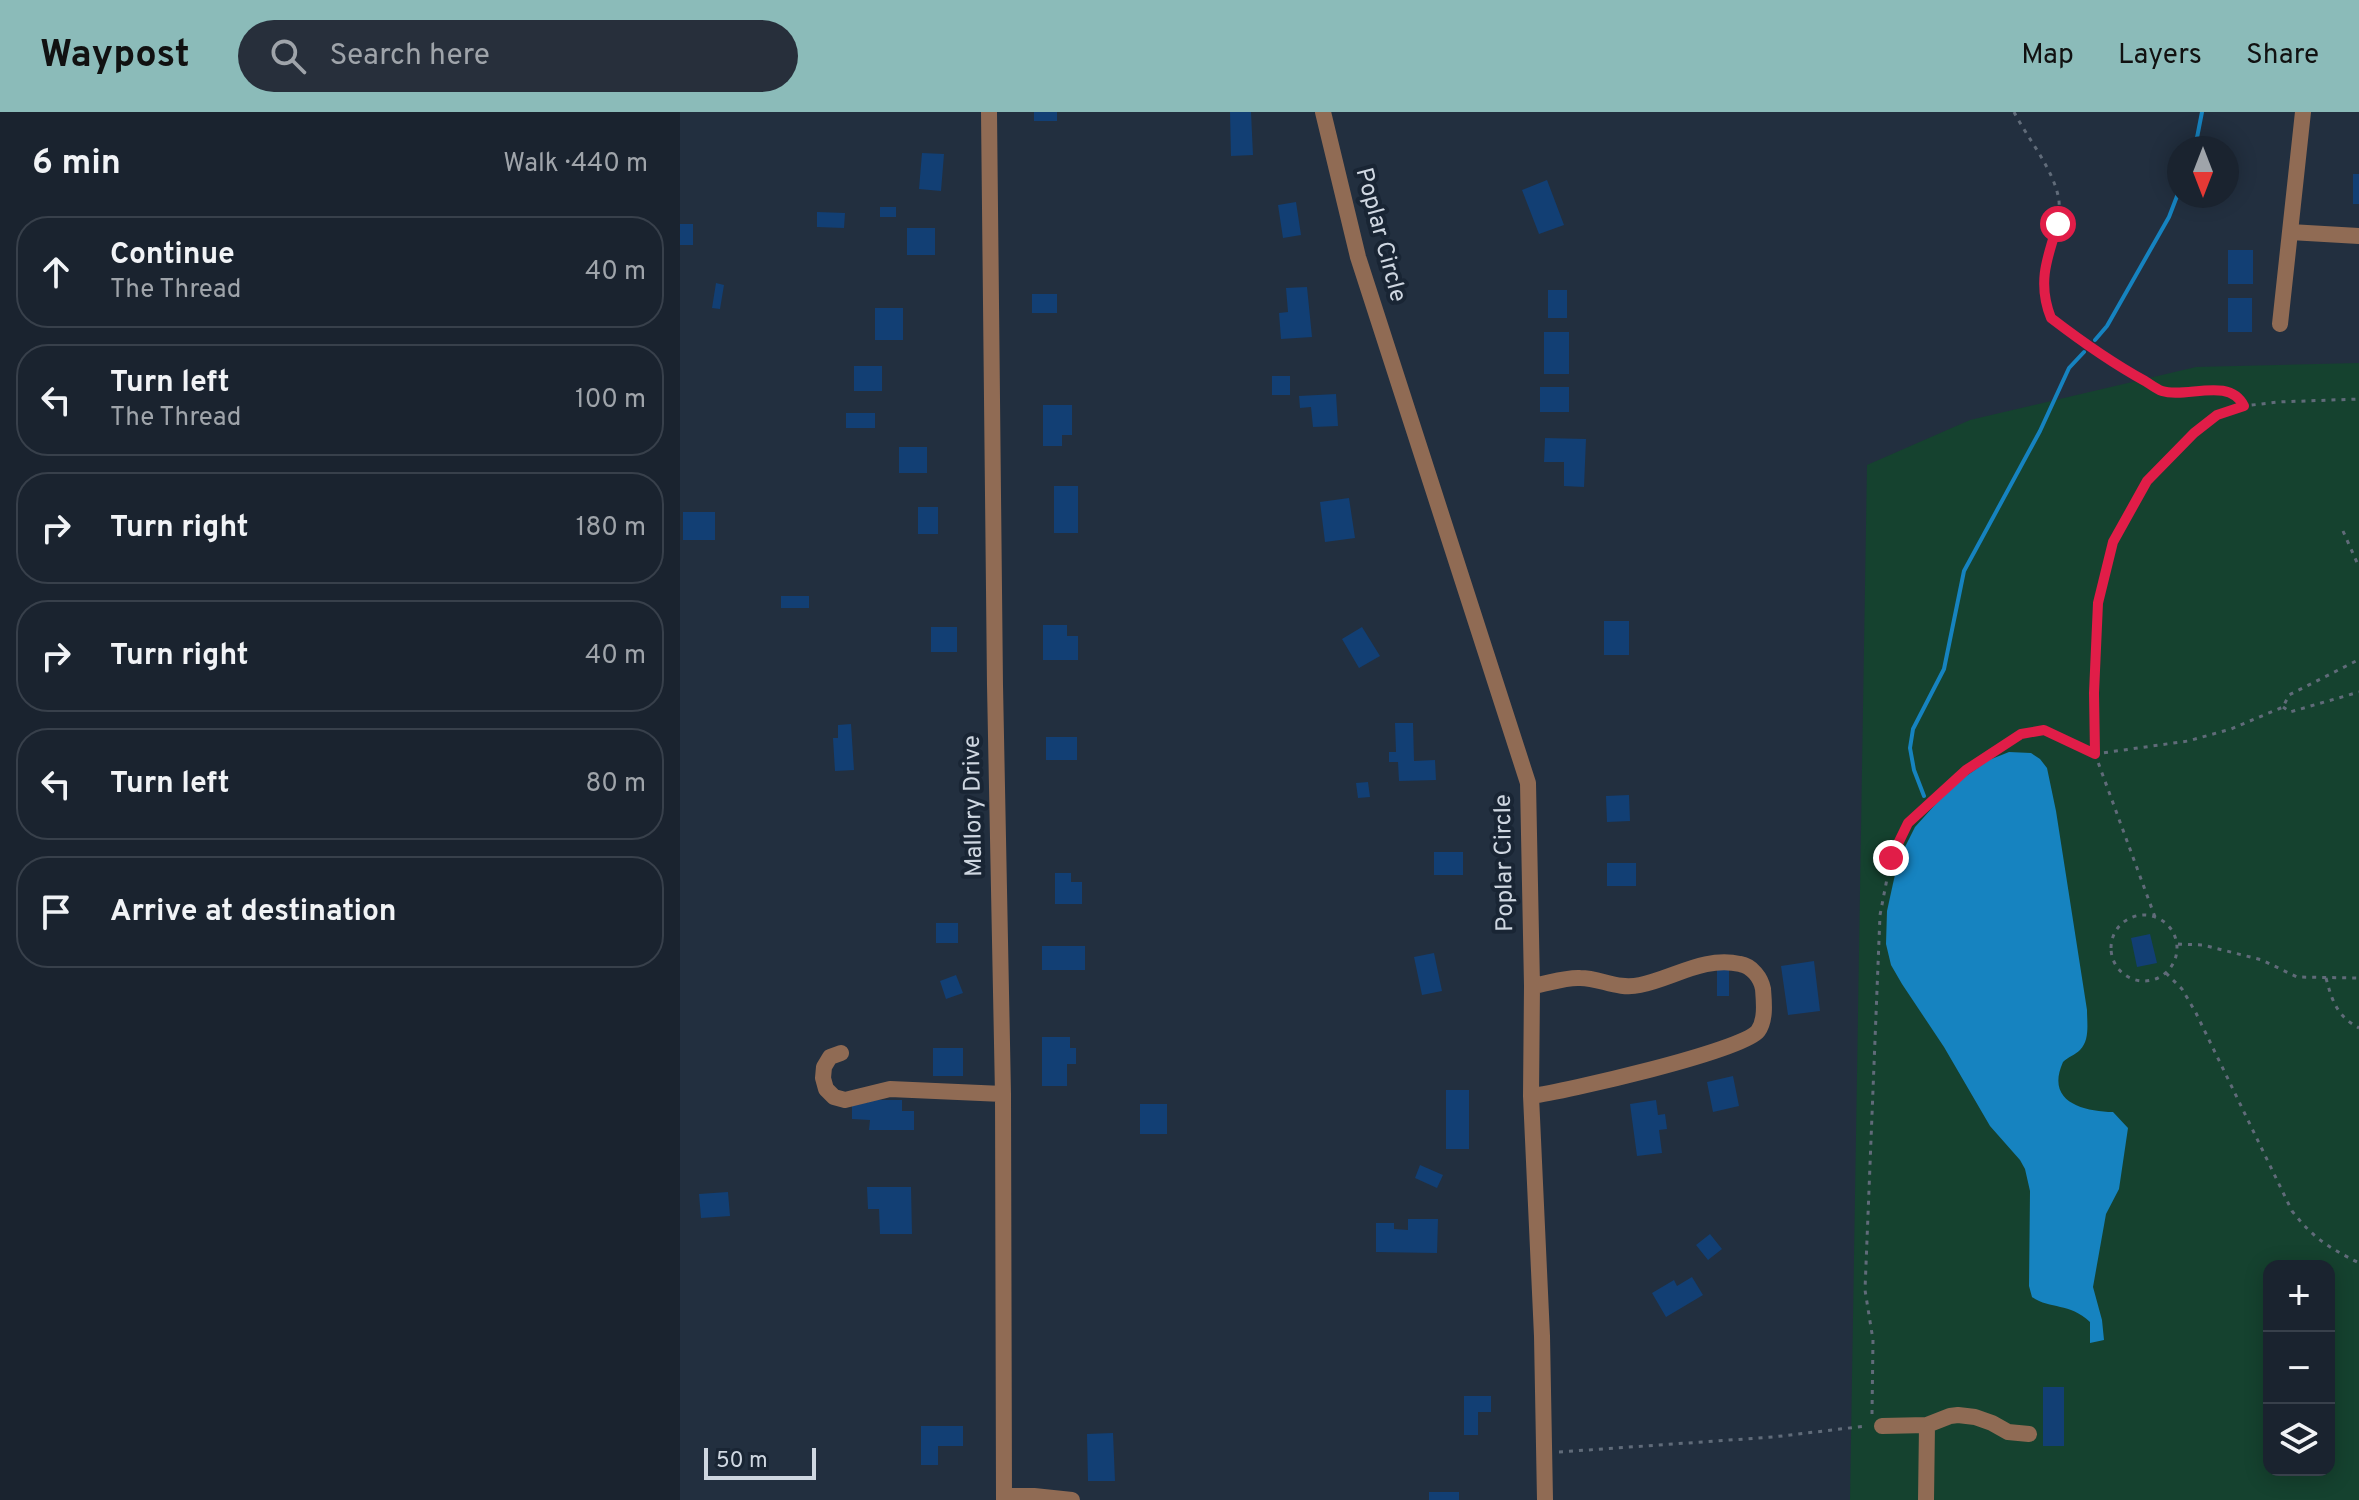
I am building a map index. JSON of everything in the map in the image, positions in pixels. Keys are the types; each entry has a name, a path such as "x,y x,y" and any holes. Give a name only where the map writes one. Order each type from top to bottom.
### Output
{"street":[{"name":"Mallory Drive","path":"989,112 1003,1094 1004,1498"},
{"name":"Poplar Circle","path":"1323,112 1358,257 1528,783 1531,1096 1542,1336 1545,1500"},
{"path":"2280,324 2303,112"},
{"path":"2290,232 2359,236"},
{"path":"1531,1096 1635,1073 1738,1044 1758,1031 1764,1003 1758,975 1743,964 1695,966 1639,985 1616,986 1580,977 1532,986"},
{"path":"841,1053 830,1057 824,1067 823,1078 826,1089 834,1097 845,1100 890,1089 1003,1094"},
{"path":"1882,1426 1927,1425 1958,1415 1975,1417 2008,1432 2029,1434"},
{"path":"1926,1500 1927,1425"},
{"path":"1004,1498 1034,1496 1072,1500"}],"path":[{"path":"2014,112 2055,186 2059,204 2058,224 2043,283 2051,318 2123,370 2161,391 2220,390 2235,395 2244,406"},
{"path":"2155,917 2095,754 2098,603 2113,542 2147,481 2194,433 2217,415 2244,406 2278,402 2359,399"},
{"path":"2343,531 2359,567"},
{"path":"2354,555 2359,552"},
{"path":"1543,1454 1773,1437 1871,1426 1873,1340 1865,1290 1880,915 1891,858 1908,823 1966,770 2021,734 2044,730 2095,754 2188,741 2231,729 2283,707 2289,695 2359,657"},
{"path":"2283,707 2290,712 2359,692"},
{"path":"2145,915 2171,927 2178,944 2173,965 2157,979 2147,982 2136,981 2118,969 2111,949 2112,939 2124,921 2145,915"},
{"path":"2178,944 2203,945 2262,960 2297,977 2359,978"},
{"path":"2166,973 2182,989 2196,1013 2292,1211 2323,1244 2359,1263"},
{"path":"2326,978 2332,1002 2339,1014 2359,1028"}],"green space":[{"path":"2359,363 2359,1500 1850,1500 1867,465 1970,420 2196,367"}],"water":[{"path":"2009,752 2031,753 2047,768 2087,1010 2085,1041 2080,1050 2063,1062 2059,1087 2070,1102 2113,1112 2128,1128 2119,1189 2106,1214 2093,1287 2104,1340 2090,1343 2090,1322 2075,1311 2032,1297 2029,1286 2030,1191 2025,1169 1990,1126 1944,1047 1902,984 1891,965 1886,944 1887,911 1894,879 1900,857 1915,827 1952,786 1989,760"}],"building":[{"path":"1034,112 1057,112 1057,121 1034,121"},
{"path":"1230,112 1251,112 1253,155 1231,156"},
{"path":"922,153 944,154 941,191 919,189"},
{"path":"2353,174 2359,174 2359,204 2353,204"},
{"path":"1547,180 1564,225 1539,234 1522,190"},
{"path":"1296,202 1301,235 1283,238 1278,205"},
{"path":"880,207 896,207 896,217 880,217"},
{"path":"817,212 845,213 844,228 817,227"},
{"path":"680,224 693,224 693,245 680,245"},
{"path":"907,228 935,228 935,255 907,255"},
{"path":"2228,250 2253,250 2253,284 2228,284"},
{"path":"716,283 724,285 720,309 712,308"},
{"path":"1307,287 1312,337 1281,339 1279,313 1288,312 1286,288"},
{"path":"1548,290 1567,290 1567,318 1548,318"},
{"path":"1032,294 1057,294 1057,313 1032,313"},
{"path":"2228,298 2252,298 2252,332 2228,332"},
{"path":"875,308 903,308 903,340 875,340"},
{"path":"1544,332 1569,332 1569,374 1544,374"},
{"path":"854,366 882,366 882,391 854,391"},
{"path":"1272,376 1290,376 1290,395 1272,395"},
{"path":"1540,387 1569,387 1569,412 1540,412"},
{"path":"1336,394 1338,426 1313,427 1311,407 1300,408 1299,396"},
{"path":"1043,405 1072,405 1072,435 1062,435 1062,446 1043,446"},
{"path":"846,413 875,413 875,428 846,428"},
{"path":"1545,438 1586,439 1584,487 1564,486 1564,462 1544,462"},
{"path":"899,447 927,447 927,473 899,473"},
{"path":"1054,486 1078,486 1078,533 1054,533"},
{"path":"1349,498 1355,538 1325,542 1320,502"},
{"path":"918,507 938,507 938,534 918,534"},
{"path":"683,512 715,512 715,540 683,540"},
{"path":"781,596 809,596 809,608 781,608"},
{"path":"1604,621 1629,621 1629,655 1604,655"},
{"path":"1043,625 1067,625 1067,636 1078,636 1078,660 1043,660"},
{"path":"931,627 957,627 957,652 931,652"},
{"path":"1362,627 1380,656 1359,668 1342,639"},
{"path":"1395,723 1413,723 1414,761 1435,760 1436,780 1399,781 1398,762 1389,762 1389,752 1396,752"},
{"path":"851,724 854,770 835,771 833,738 838,738 838,725"},
{"path":"1046,737 1077,737 1077,760 1046,760"},
{"path":"1368,782 1370,797 1358,798 1356,783"},
{"path":"1629,795 1630,821 1607,822 1606,796"},
{"path":"1434,852 1463,852 1463,875 1434,875"},
{"path":"1607,863 1636,863 1636,886 1607,886"},
{"path":"1055,873 1071,873 1071,882 1082,882 1082,904 1055,904"},
{"path":"936,923 958,923 958,943 936,943"},
{"path":"2150,934 2157,963 2137,967 2131,938"},
{"path":"1042,946 1085,946 1085,970 1042,970"},
{"path":"1434,953 1442,991 1422,995 1414,957"},
{"path":"1814,961 1820,1011 1788,1015 1781,966"},
{"path":"1717,969 1729,969 1729,996 1717,996"},
{"path":"956,975 963,993 946,999 940,981"},
{"path":"1042,1037 1070,1037 1070,1048 1076,1048 1076,1064 1067,1064 1067,1086 1042,1086"},
{"path":"933,1048 963,1048 963,1076 933,1076"},
{"path":"1733,1076 1739,1106 1713,1112 1707,1082"},
{"path":"1446,1090 1469,1090 1469,1149 1446,1149"},
{"path":"868,1100 902,1100 902,1111 914,1111 914,1130 869,1130 870,1120 852,1119 852,1102 868,1103"},
{"path":"1656,1100 1658,1115 1665,1114 1667,1129 1659,1130 1662,1153 1637,1156 1630,1104"},
{"path":"1140,1104 1167,1104 1167,1134 1140,1134"},
{"path":"1420,1165 1443,1175 1437,1188 1415,1178"},
{"path":"867,1187 911,1187 912,1234 880,1234 879,1209 868,1209"},
{"path":"728,1192 730,1216 701,1218 699,1194"},
{"path":"1408,1219 1438,1219 1437,1253 1376,1252 1376,1223 1394,1223 1394,1229 1408,1230"},
{"path":"1710,1234 1722,1249 1708,1260 1696,1245"},
{"path":"1692,1277 1703,1295 1666,1317 1652,1293 1674,1280 1677,1286"},
{"path":"2043,1387 2064,1387 2064,1446 2043,1446"},
{"path":"1464,1396 1491,1396 1491,1412 1478,1412 1478,1435 1464,1435"},
{"path":"921,1426 963,1426 963,1446 938,1446 938,1465 921,1465"},
{"path":"1113,1433 1115,1481 1088,1481 1087,1434"},
{"path":"1429,1492 1459,1492 1459,1500 1429,1500"}],"waterway":[{"path":"2197,136 2202,112"},
{"path":"2095,340 2107,326 2172,208"},
{"path":"1924,796 1910,748 1913,729 1944,669 1964,571 2040,431 2069,368 2084,352"}],"route":[{"path":"1891,858 1908,823 1966,770 2021,734 2044,730 2095,754 2098,603 2113,542 2147,481 2194,433 2217,415 2244,406 2235,395 2220,390 2161,391 2123,370 2051,318 2043,283 2058,224"}]}
